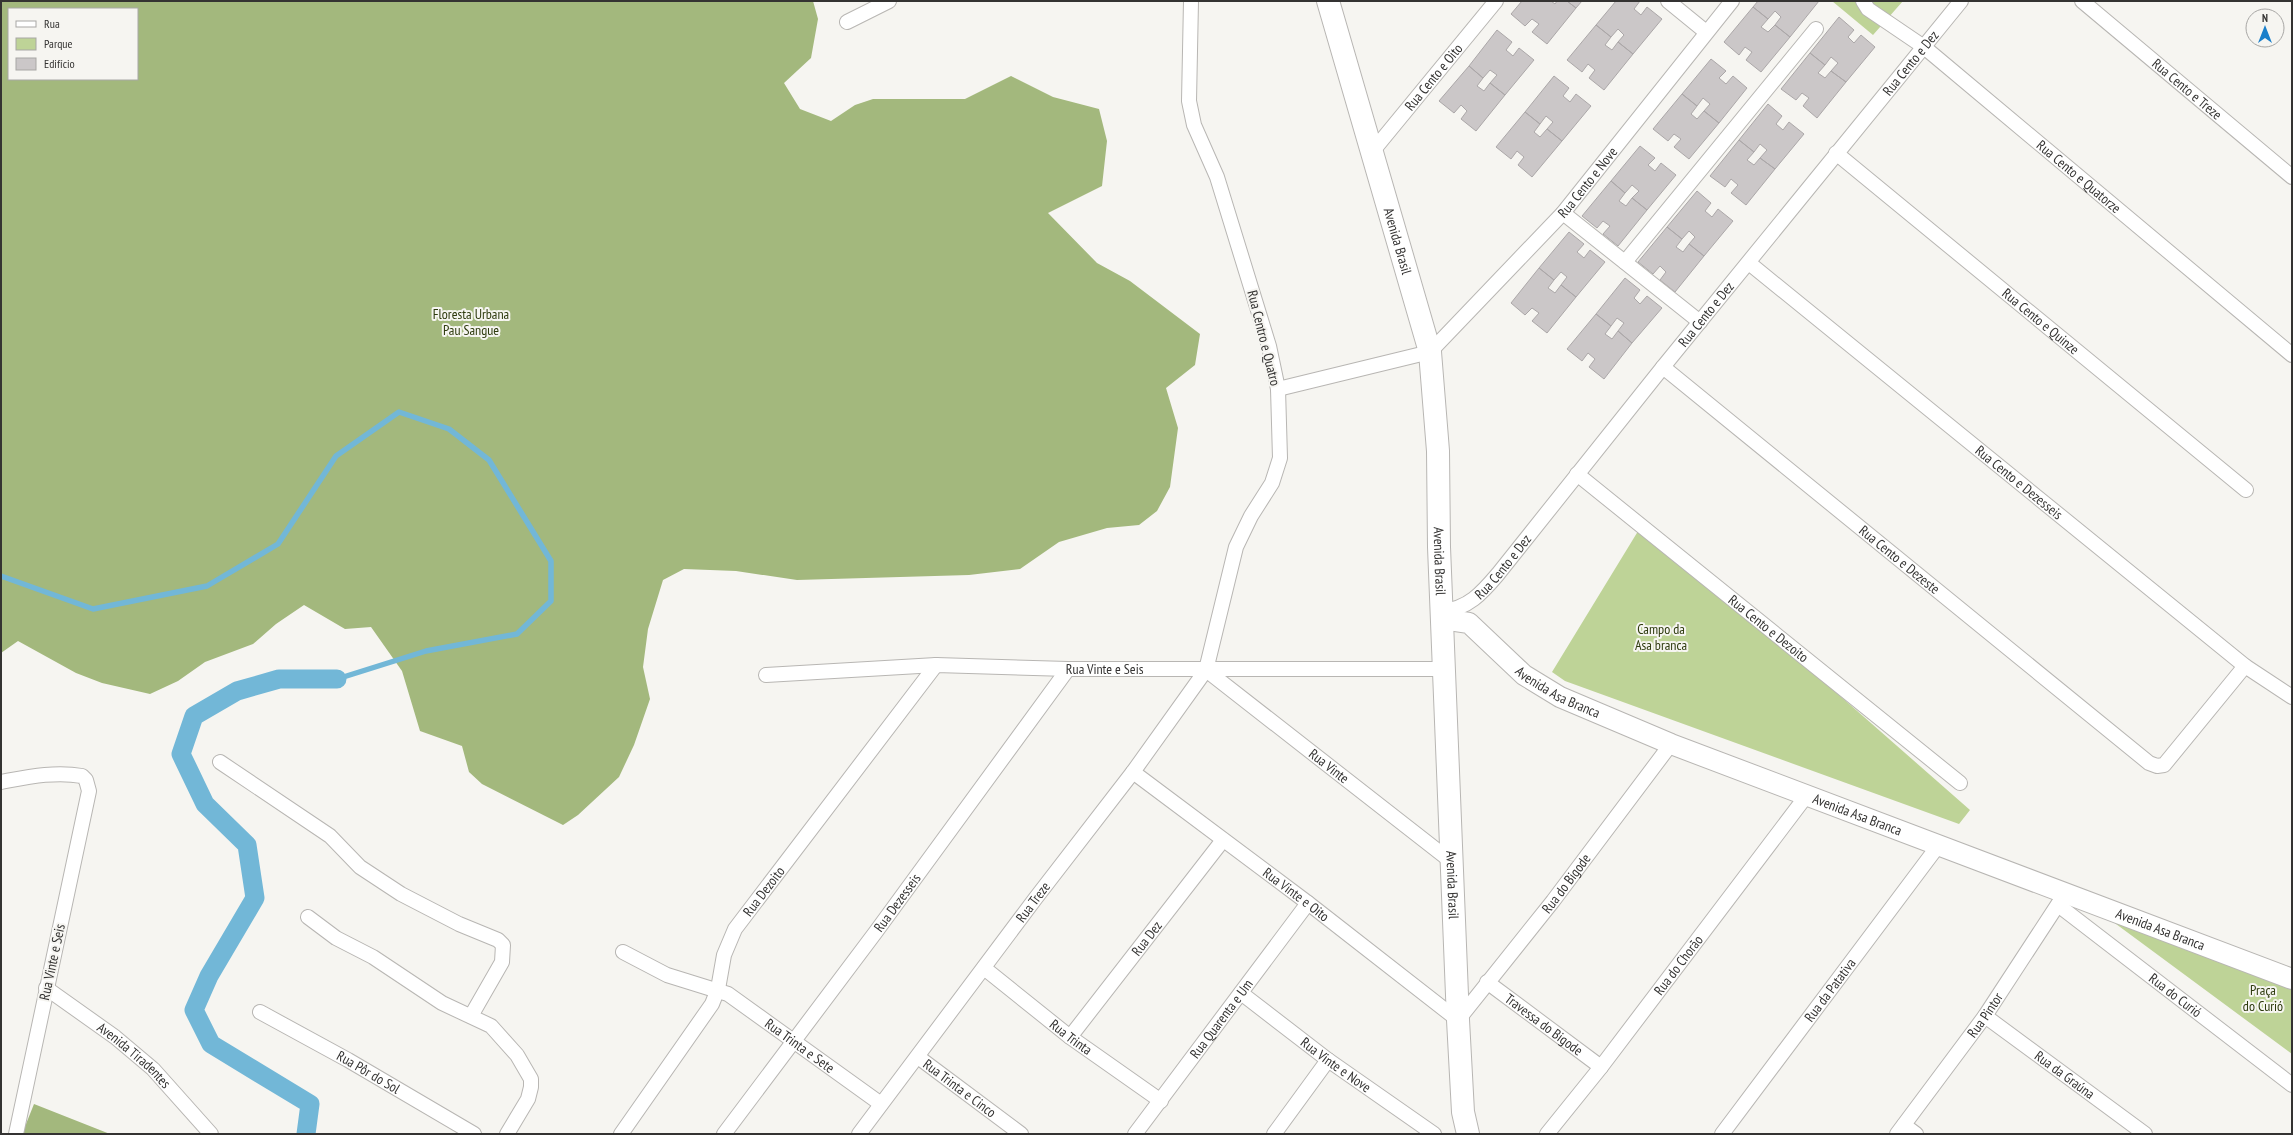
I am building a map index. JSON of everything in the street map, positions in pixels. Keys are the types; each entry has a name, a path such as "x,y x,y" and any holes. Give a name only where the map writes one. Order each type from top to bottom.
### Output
{"main road":[{"name":"Avenida Brasil","path":"1328,1 1430,352 1438,451 1442,615 1458,1020 1463,1112 1468,1134"}],"street":[{"path":"847,22 889,1"},
{"name":"Rua Centro e Quatro","path":"1191,1 1189,101 1194,125 1217,177 1267,339 1278,389 1280,458 1272,483 1251,516 1236,547 1206,670"},
{"name":"Rua Cento e Oito","path":"1372,152 1496,1"},
{"path":"1668,1 1706,32"},
{"name":"Rua Cento e Nove","path":"1430,352 1563,213 1732,1"},
{"name":"Rua Cento e Quatorze","path":"1863,1 1868,9 1924,47 2292,355"},
{"name":"Rua Cento e Dez","path":"1442,615 1457,610 1481,594 1663,367 1749,263 1836,153 1961,1"},
{"name":"Rua Cento e Treze","path":"2082,1 2292,177"},
{"path":"1625,262 1816,29"},
{"name":"Rua Cento e Quinze","path":"1836,153 2246,490"},
{"path":"1563,213 1700,322"},
{"name":"Rua Cento e Dezesseis","path":"1749,263 2245,666 2292,697"},
{"path":"1278,389 1430,352"},
{"name":"Rua Cento e Dezeste","path":"1663,367 2149,763 2157,766 2164,765 2245,666"},
{"name":"Rua Cento e Dezoito","path":"1577,474 1960,783"},
{"name":"Avenida Asa Branca","path":"1442,615 1469,623 1524,675 1560,697 1671,744 1938,846 2062,898 2292,979"},
{"name":"Rua Vinte e Seis","path":"766,675 936,665 1068,670 1444,669"},
{"name":"Rua Dezoito","path":"621,1134 712,1004 718,990 724,955 735,929 936,665"},
{"name":"Rua Dezesseis","path":"724,1134 876,933 1068,670"},
{"name":"Rua Treze","path":"860,1134 881,1104 1133,772 1206,670"},
{"name":"Rua Vinte","path":"1206,670 1452,862"},
{"name":"Rua do Bigode","path":"1458,1020 1553,901 1671,744"},
{"path":"220,762 330,836 360,867 401,894 459,924 498,940 503,945 502,962 471,1016"},
{"name":"Rua Vinte e Oito","path":"1133,772 1308,903 1458,1020"},
{"name":"Rua Vinte e Seis","path":"1,782 49,774 72,774 82,776 86,780 89,791 16,1134"},
{"name":"Rua do Chorão","path":"1548,1134 1601,1067 1807,795"},
{"name":"Rua Dez","path":"1070,1037 1223,840"},
{"name":"Rua da Patativa","path":"1722,1134 1938,846"},
{"name":"Rua Pintor","path":"1900,1129 1985,1016 2062,898"},
{"name":"Rua do Curió","path":"2062,898 2292,1085"},
{"name":"Rua Quarenta e Um","path":"1135,1134 1161,1102 1308,903"},
{"path":"308,917 336,938 373,958 432,996 491,1026 517,1055 531,1080 532,1087 528,1099 507,1134"},
{"name":"Rua Trinta e Sete","path":"623,952 684,982 718,990 728,994 881,1104"},
{"name":"Rua Trinta","path":"984,968 1070,1037 1161,1102"},
{"name":"Travessa do Bigode","path":"1487,982 1601,1067"},
{"name":"Avenida Tiradentes","path":"46,988 115,1037 153,1068 211,1134"},
{"name":"Rua Vinte e Nove","path":"1241,993 1328,1060 1434,1134"},
{"name":"Rua Pôr do Sol","path":"260,1012 348,1060 474,1134"},
{"name":"Rua da Graúna","path":"1985,1016 2145,1134"},
{"name":"Rua Trinta e Cinco","path":"918,1057 1021,1134"},
{"path":"1274,1134 1328,1060"},
{"path":"1900,1129 1916,1134"}],"green space":[{"name":"Floresta Urbana Pau Sangue","path":"1,1 813,1 818,19 811,58 784,83 800,109 831,121 855,105 873,99 965,99 1011,76 1053,97 1099,109 1107,141 1102,186 1048,213 1097,263 1130,281 1200,334 1195,365 1166,388 1178,428 1170,487 1157,511 1139,525 1107,528 1059,542 1020,569 969,575 797,580 736,571 684,569 663,580 648,629 643,667 650,699 634,745 619,777 578,815 563,825 482,784 469,772 462,746 420,731 402,671 371,627 345,629 304,605 276,624 253,644 205,662 178,681 150,694 102,683 76,673 18,641 1,653"},
{"path":"1832,1 1903,1 1873,35"},
{"name":"Campo da Asa branca","path":"1643,523 1970,810 1959,824 1565,681 1552,672"},
{"name":"Praça do Curió","path":"2093,907 2292,979 2292,1054"},
{"path":"34,1104 110,1134 22,1134"}],"building":[{"path":"1522,1 1551,1 1555,4 1557,1 1567,1 1576,8 1547,44 1532,32 1539,24 1532,19 1525,26 1511,14"},
{"path":"1567,1 1582,1 1576,8"},
{"path":"1616,1 1640,1 1634,9 1641,15 1647,7 1662,19 1633,54 1618,42 1624,35 1618,29 1611,37 1596,25"},
{"path":"1758,1 1819,1 1790,37 1775,25 1781,17 1775,11 1768,19 1753,7"},
{"path":"1753,7 1768,19 1761,27 1768,32 1775,25 1790,37 1761,72 1746,60 1752,52 1745,47 1739,55 1724,42"},
{"path":"1839,17 1854,30 1848,37 1854,43 1861,35 1875,47 1846,82 1831,71 1838,63 1831,57 1825,65 1810,53"},
{"path":"1596,25 1611,37 1605,45 1612,50 1618,42 1633,54 1604,90 1589,78 1595,70 1588,64 1582,72 1567,60"},
{"path":"1497,30 1512,42 1506,50 1513,56 1519,48 1534,60 1505,95 1490,83 1497,75 1490,70 1483,78 1469,66"},
{"path":"1810,53 1825,65 1818,73 1825,78 1831,71 1846,82 1817,118 1803,106 1809,98 1802,93 1796,100 1781,89"},
{"path":"1711,59 1726,71 1719,78 1726,84 1733,76 1747,88 1719,123 1704,111 1710,104 1703,98 1697,106 1682,94"},
{"path":"1469,66 1483,78 1477,86 1484,91 1490,83 1505,95 1476,131 1461,119 1467,111 1461,105 1454,113 1439,101"},
{"path":"1554,76 1569,88 1563,96 1570,102 1576,94 1591,106 1562,141 1547,129 1553,122 1546,116 1540,124 1525,112"},
{"path":"1682,94 1697,106 1691,114 1697,119 1704,111 1719,123 1689,159 1674,147 1681,139 1674,134 1668,141 1653,129"},
{"path":"1768,104 1782,116 1776,124 1783,130 1789,122 1804,134 1775,169 1760,158 1767,150 1760,144 1754,152 1739,140"},
{"path":"1525,112 1540,124 1534,132 1540,137 1547,129 1562,141 1532,177 1518,165 1524,157 1517,151 1511,159 1496,147"},
{"path":"1739,140 1754,152 1747,160 1754,165 1760,158 1775,169 1746,205 1731,193 1738,185 1731,179 1725,187 1710,176"},
{"path":"1640,146 1655,158 1648,165 1655,171 1661,163 1676,175 1647,210 1632,198 1639,191 1632,185 1625,193 1611,181"},
{"path":"1611,181 1625,193 1619,201 1626,206 1632,198 1647,210 1618,246 1603,234 1610,226 1603,221 1597,228 1582,216"},
{"path":"1697,191 1711,203 1705,211 1712,217 1718,209 1733,221 1704,256 1689,244 1695,237 1689,231 1682,239 1667,227"},
{"path":"1667,227 1682,239 1676,247 1683,252 1689,244 1704,256 1675,292 1660,280 1666,272 1660,266 1653,274 1638,262"},
{"path":"1569,232 1584,244 1577,252 1584,258 1590,250 1605,262 1576,297 1561,285 1567,277 1561,272 1554,280 1539,268"},
{"path":"1539,268 1554,280 1548,288 1555,293 1561,285 1576,297 1547,333 1532,321 1539,313 1532,308 1525,315 1511,303"},
{"path":"1625,278 1640,290 1634,298 1640,304 1647,296 1662,308 1632,343 1618,331 1624,323 1617,318 1611,326 1596,314"},
{"path":"1596,314 1611,326 1605,334 1612,339 1618,331 1632,343 1604,379 1589,367 1595,359 1588,353 1582,361 1567,349"}],"waterway":[{"path":"1,576 93,609 207,586 278,544 336,456 399,412 449,429 489,460 551,561 551,601 517,634 426,651 337,679"},
{"path":"306,1134 310,1104 211,1044 194,1010 209,976 255,898 247,845 205,804 181,754 194,716 237,691 279,679 337,679"}]}
